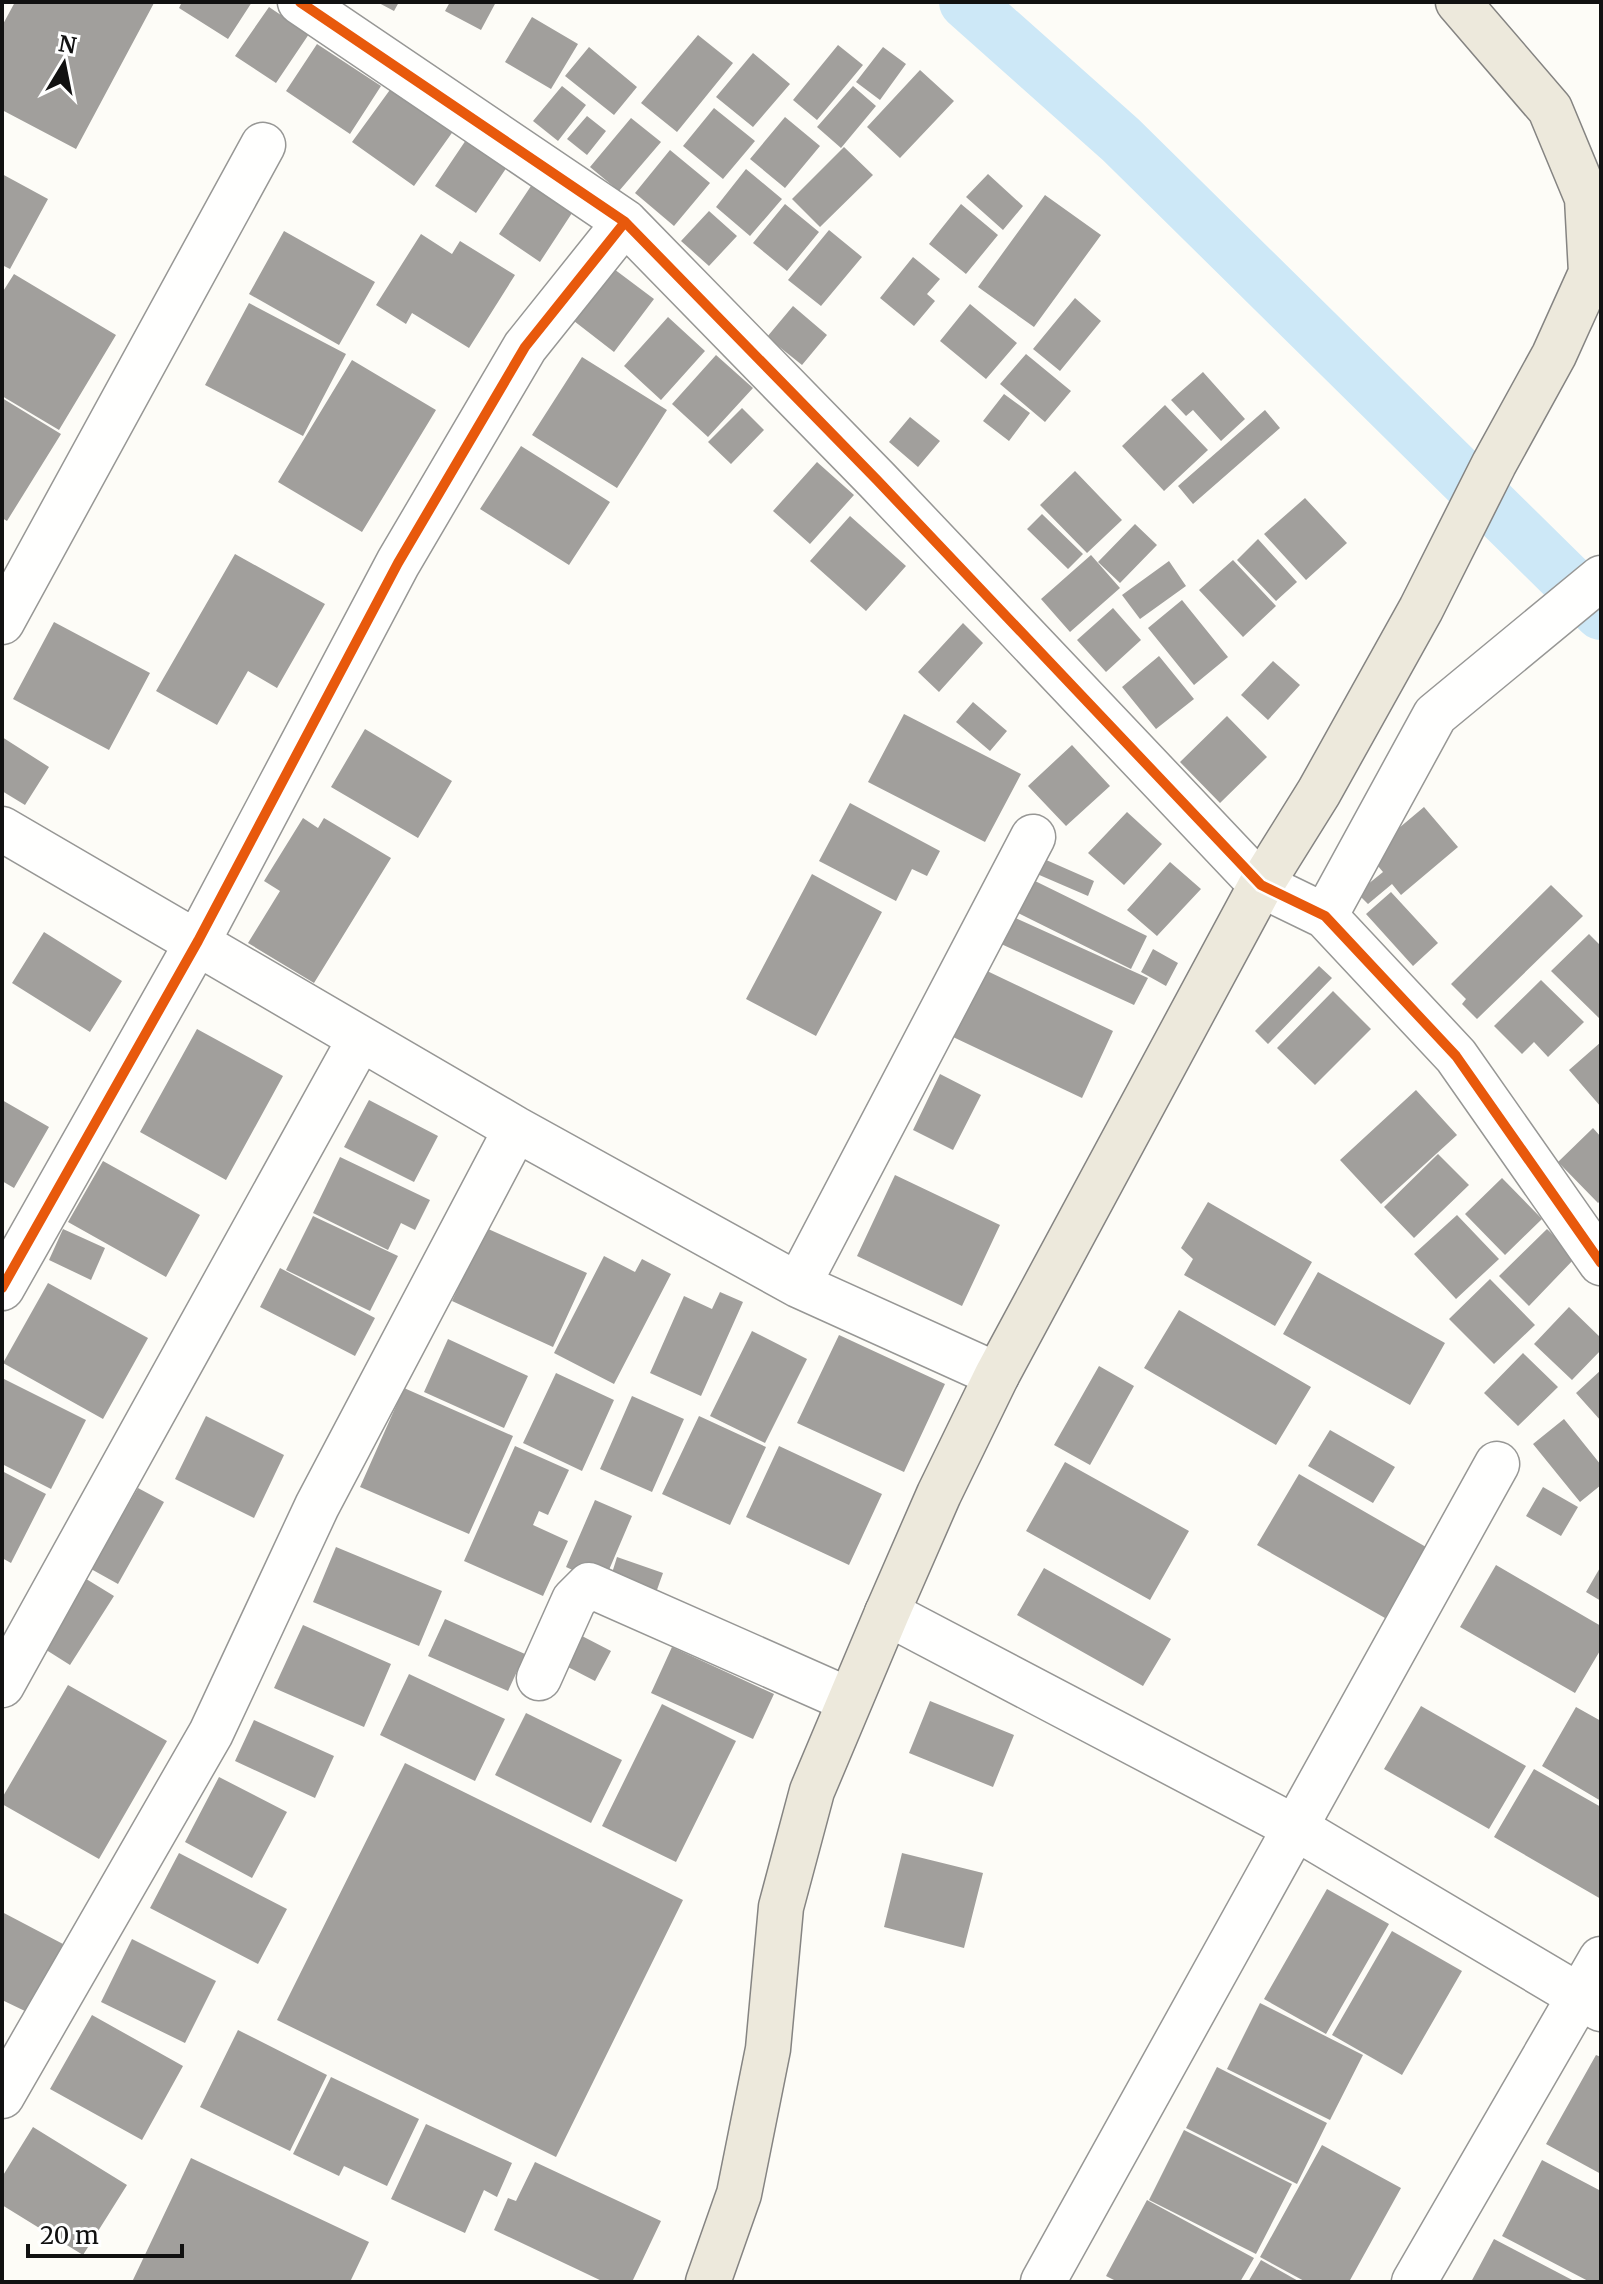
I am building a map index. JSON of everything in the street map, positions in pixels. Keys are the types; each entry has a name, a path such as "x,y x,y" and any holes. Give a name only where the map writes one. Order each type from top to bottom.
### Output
{"main road":[{"path":"708,2282 739,2194 768,2049 781,1907 812,1791 939,1494 997,1375 1261,885 1319,792 1421,609 1494,464 1554,355 1591,273 1587,198 1550,109 1458,2"}],"street":[{"path":"300,2 625,222 877,480 1261,885 1325,916 1456,1056 1601,1263"},
{"path":"2,622 263,145"},
{"path":"2,1288 198,941 398,563 517,361 625,222"},
{"path":"1325,916 1435,715 1601,578"},
{"path":"2,829 516,1129 798,1285 997,1375"},
{"path":"798,1285 1033,837"},
{"path":"2,1685 360,1039"},
{"path":"2,2096 211,1733 317,1506 516,1129"},
{"path":"1043,2282 1497,1464"},
{"path":"539,1678 574,1600 589,1585 849,1700"},
{"path":"887,1613 1594,1987 1414,2282"}],"building":[{"path":"15,2 154,3 76,149 2,110 2,26"},
{"path":"182,2 252,2 228,39 179,8"},
{"path":"377,2 399,2 394,11"},
{"path":"450,2 496,2 481,30 445,11"},
{"path":"269,7 309,34 276,83 235,56"},
{"path":"532,17 578,44 551,89 505,62"},
{"path":"698,35 733,63 677,132 641,103"},
{"path":"317,44 381,86 350,134 286,91"},
{"path":"838,45 863,65 817,120 793,100"},
{"path":"589,47 637,87 614,115 565,76"},
{"path":"883,47 906,64 880,100 856,82"},
{"path":"753,53 790,84 753,127 716,97"},
{"path":"920,70 954,101 900,158 867,127"},
{"path":"562,86 586,105 558,141 533,121"},
{"path":"853,86 876,106 841,148 817,127"},
{"path":"392,87 454,130 414,186 352,142"},
{"path":"714,108 755,141 723,179 683,146"},
{"path":"587,116 606,131 587,155 567,139"},
{"path":"785,117 820,146 785,188 750,159"},
{"path":"631,118 661,142 619,191 590,167"},
{"path":"468,137 509,164 476,213 435,186"},
{"path":"844,147 873,175 820,227 792,199"},
{"path":"670,150 710,183 674,226 635,193"},
{"path":"746,169 782,199 750,236 716,207"},
{"path":"2,174 48,199 10,269 2,265"},
{"path":"988,174 1023,206 1003,230 966,197"},
{"path":"531,186 572,213 540,262 499,234"},
{"path":"1045,195 1101,235 1034,327 978,287"},
{"path":"785,204 819,232 787,271 753,243"},
{"path":"961,204 998,235 966,274 929,244"},
{"path":"709,211 737,236 709,266 681,241"},
{"path":"829,230 862,257 821,306 788,280"},
{"path":"284,231 375,282 339,345 249,294"},
{"path":"421,234 452,254 460,241 515,275 469,348 412,313 406,324 376,305"},
{"path":"913,257 940,279 927,294 935,301 914,326 880,298"},
{"path":"614,269 654,299 614,352 574,321"},
{"path":"14,274 116,335 59,430 2,396 2,293"},
{"path":"1075,298 1101,321 1060,371 1033,349"},
{"path":"249,303 346,354 303,436 205,385"},
{"path":"970,304 1017,343 986,379 940,341"},
{"path":"793,306 827,335 802,365 767,337"},
{"path":"668,317 705,351 661,400 624,366"},
{"path":"1026,354 1071,391 1045,422 1000,384"},
{"path":"716,355 753,388 708,437 672,404"},
{"path":"582,357 667,410 617,488 532,435"},
{"path":"352,360 436,410 362,532 278,482"},
{"path":"1203,372 1245,419 1221,441 1193,410 1186,416 1171,400"},
{"path":"1004,394 1030,413 1009,441 983,421"},
{"path":"2,398 61,434 7,521 2,518"},
{"path":"1165,405 1208,450 1164,491 1122,446"},
{"path":"742,408 764,430 731,464 708,442"},
{"path":"1265,410 1280,428 1193,504 1178,486"},
{"path":"910,417 940,441 918,467 889,442"},
{"path":"521,446 610,502 569,565 480,509"},
{"path":"817,462 854,495 810,544 773,511"},
{"path":"1075,471 1122,520 1087,553 1040,505"},
{"path":"1305,498 1347,543 1306,580 1264,534"},
{"path":"1042,514 1083,554 1068,569 1027,529"},
{"path":"850,516 906,566 866,611 810,561"},
{"path":"1135,524 1157,545 1120,583 1098,562"},
{"path":"1258,539 1297,582 1276,601 1237,560"},
{"path":"235,554 325,604 277,688 248,671 217,725 156,691"},
{"path":"1091,555 1120,588 1070,632 1041,599"},
{"path":"1233,560 1276,606 1243,637 1199,590"},
{"path":"1169,561 1186,586 1140,619 1122,595"},
{"path":"1182,600 1228,657 1194,685 1148,628"},
{"path":"1113,608 1141,640 1106,672 1077,640"},
{"path":"54,622 150,673 109,750 13,699"},
{"path":"963,623 983,643 939,692 918,672"},
{"path":"1159,656 1194,699 1156,729 1122,687"},
{"path":"1273,661 1300,685 1268,720 1241,695"},
{"path":"973,702 1007,731 990,751 956,722"},
{"path":"904,714 1021,774 985,842 868,782"},
{"path":"1227,716 1267,757 1220,803 1180,762"},
{"path":"365,729 452,781 418,838 331,787"},
{"path":"2,737 49,767 25,805 2,791"},
{"path":"1072,745 1110,786 1066,826 1028,786"},
{"path":"850,803 940,851 927,876 912,869 896,901 819,861"},
{"path":"1424,807 1458,847 1401,895 1392,884 1368,904 1357,893 1383,872 1368,854"},
{"path":"1127,812 1162,844 1124,885 1088,853"},
{"path":"303,818 318,828 324,818 391,858 314,983 248,943 280,891 264,881"},
{"path":"1044,859 1094,881 1088,896 1037,874"},
{"path":"1170,862 1201,889 1157,936 1127,910"},
{"path":"812,874 882,912 816,1036 746,999"},
{"path":"1033,880 1147,936 1131,969 1016,912"},
{"path":"1551,885 1583,916 1477,1019 1462,1004 1466,999 1451,984"},
{"path":"1391,892 1438,943 1413,966 1366,914"},
{"path":"1011,916 1148,978 1134,1005 999,943"},
{"path":"44,932 122,981 90,1032 12,983"},
{"path":"1589,934 1601,946 1601,1020 1551,971"},
{"path":"1153,949 1178,963 1166,986 1141,972"},
{"path":"1319,966 1332,978 1268,1044 1255,1031"},
{"path":"985,970 1113,1031 1082,1098 953,1037"},
{"path":"1541,980 1584,1022 1548,1057 1534,1042 1522,1054 1494,1026"},
{"path":"1333,991 1371,1029 1315,1085 1277,1048"},
{"path":"197,1029 283,1076 226,1180 140,1132"},
{"path":"1601,1042 1601,1107 1569,1070"},
{"path":"940,1074 981,1095 953,1150 913,1130"},
{"path":"1416,1090 1457,1135 1381,1204 1340,1160"},
{"path":"2,1100 49,1127 14,1188 2,1181"},
{"path":"369,1100 438,1136 414,1182 344,1147"},
{"path":"1593,1128 1601,1137 1601,1200 1598,1203 1558,1162"},
{"path":"1438,1154 1469,1185 1414,1238 1384,1207"},
{"path":"340,1157 430,1200 415,1230 401,1223 388,1250 313,1213"},
{"path":"103,1161 200,1215 166,1277 68,1222"},
{"path":"895,1175 1000,1225 962,1306 857,1256"},
{"path":"1502,1178 1542,1219 1505,1255 1465,1214"},
{"path":"1208,1202 1312,1262 1275,1326 1184,1275 1193,1259 1181,1248"},
{"path":"1457,1215 1499,1259 1456,1299 1414,1254"},
{"path":"313,1216 398,1256 370,1311 286,1270"},
{"path":"486,1228 587,1273 553,1347 452,1301"},
{"path":"63,1229 105,1248 91,1280 49,1260"},
{"path":"1547,1229 1576,1257 1529,1306 1499,1276"},
{"path":"604,1256 635,1272 642,1259 671,1274 614,1384 554,1353"},
{"path":"280,1268 375,1318 355,1356 260,1307"},
{"path":"1318,1272 1445,1343 1410,1405 1283,1334"},
{"path":"1490,1279 1535,1325 1494,1364 1449,1319"},
{"path":"48,1283 148,1338 103,1419 3,1363"},
{"path":"720,1292 743,1302 701,1396 650,1373 684,1296 712,1309"},
{"path":"1569,1307 1601,1338 1601,1350 1572,1380 1534,1344"},
{"path":"1179,1310 1311,1387 1276,1445 1144,1368"},
{"path":"752,1331 807,1359 765,1443 710,1416"},
{"path":"839,1335 945,1384 904,1472 797,1423"},
{"path":"448,1339 528,1376 504,1428 424,1392"},
{"path":"1523,1353 1558,1387 1518,1426 1484,1393"},
{"path":"1099,1366 1134,1386 1090,1465 1054,1445"},
{"path":"1601,1370 1601,1421 1576,1393"},
{"path":"556,1373 614,1400 582,1471 523,1443"},
{"path":"2,1378 86,1420 51,1489 2,1464"},
{"path":"404,1388 513,1436 469,1534 360,1487"},
{"path":"632,1396 684,1419 652,1492 600,1469"},
{"path":"206,1416 284,1455 254,1518 175,1479"},
{"path":"699,1416 766,1447 730,1525 662,1494"},
{"path":"1564,1419 1601,1465 1601,1485 1580,1502 1533,1444"},
{"path":"1330,1430 1395,1467 1373,1503 1308,1466"},
{"path":"515,1446 569,1470 548,1515 539,1511 533,1525 568,1541 543,1596 464,1561"},
{"path":"779,1446 882,1494 849,1565 746,1517"},
{"path":"1065,1462 1189,1531 1150,1600 1026,1531"},
{"path":"2,1471 46,1494 11,1563 2,1558"},
{"path":"1299,1474 1426,1547 1385,1618 1257,1545"},
{"path":"1543,1487 1578,1507 1561,1536 1526,1516"},
{"path":"138,1488 164,1502 118,1584 91,1569"},
{"path":"595,1500 632,1516 603,1584 566,1567"},
{"path":"336,1547 442,1591 419,1646 313,1602"},
{"path":"617,1557 663,1573 653,1601 608,1586"},
{"path":"1496,1565 1601,1626 1601,1649 1575,1693 1460,1627"},
{"path":"1601,1566 1601,1601 1586,1592"},
{"path":"1044,1568 1171,1639 1143,1686 1017,1615"},
{"path":"83,1577 114,1596 70,1665 40,1646"},
{"path":"445,1619 525,1654 508,1691 428,1656"},
{"path":"303,1625 391,1664 364,1727 274,1688"},
{"path":"582,1636 611,1651 595,1681 566,1666"},
{"path":"672,1647 774,1694 753,1739 651,1693"},
{"path":"409,1674 505,1719 475,1781 380,1735"},
{"path":"68,1685 167,1741 99,1859 2,1804 2,1798"},
{"path":"930,1701 1014,1735 993,1787 909,1753"},
{"path":"662,1704 736,1741 676,1862 602,1826"},
{"path":"1421,1706 1526,1766 1489,1829 1384,1769"},
{"path":"1576,1707 1601,1721 1601,1801 1542,1766"},
{"path":"526,1713 622,1760 591,1823 495,1775"},
{"path":"254,1720 334,1756 315,1798 235,1761"},
{"path":"405,1763 683,1900 556,2157 277,2020"},
{"path":"1534,1769 1601,1807 1601,1899 1494,1837"},
{"path":"219,1777 287,1812 252,1878 185,1842"},
{"path":"179,1853 287,1909 258,1964 150,1908"},
{"path":"902,1853 983,1873 964,1948 884,1927"},
{"path":"1327,1889 1389,1924 1326,2034 1264,1999"},
{"path":"2,1912 63,1944 27,2012 2,2000"},
{"path":"1392,1931 1462,1971 1402,2075 1332,2035"},
{"path":"132,1939 216,1981 185,2043 101,2002"},
{"path":"1260,2003 1363,2055 1330,2120 1227,2069"},
{"path":"92,2015 183,2066 142,2140 50,2089"},
{"path":"238,2030 327,2075 290,2151 200,2107"},
{"path":"1596,2055 1601,2057 1601,2174 1546,2144"},
{"path":"1217,2067 1327,2123 1297,2184 1186,2128"},
{"path":"331,2077 419,2119 387,2186 344,2166 339,2176 293,2154"},
{"path":"426,2124 512,2163 497,2197 484,2190 465,2233 391,2199"},
{"path":"33,2127 127,2185 83,2255 2,2205 2,2177"},
{"path":"1184,2130 1292,2184 1256,2254 1149,2200"},
{"path":"1322,2145 1401,2188 1349,2282 1306,2282 1260,2257"},
{"path":"191,2158 369,2242 350,2282 132,2282"},
{"path":"1542,2160 1601,2191 1601,2282 1590,2282 1502,2236"},
{"path":"535,2162 661,2221 632,2282 604,2282 494,2230 508,2198 516,2201"},
{"path":"1147,2200 1254,2258 1240,2282 1118,2282 1106,2276"},
{"path":"1494,2239 1576,2282 1471,2282"},
{"path":"1261,2260 1300,2282 1248,2282"}],"waterway":[{"path":"966,2 1121,140 1601,613"}],"cycle path":[{"path":"300,2 625,222 877,480 1261,885 1325,916 1456,1056 1601,1263"},
{"path":"2,1288 198,941 398,563 525,347 625,222"}]}
